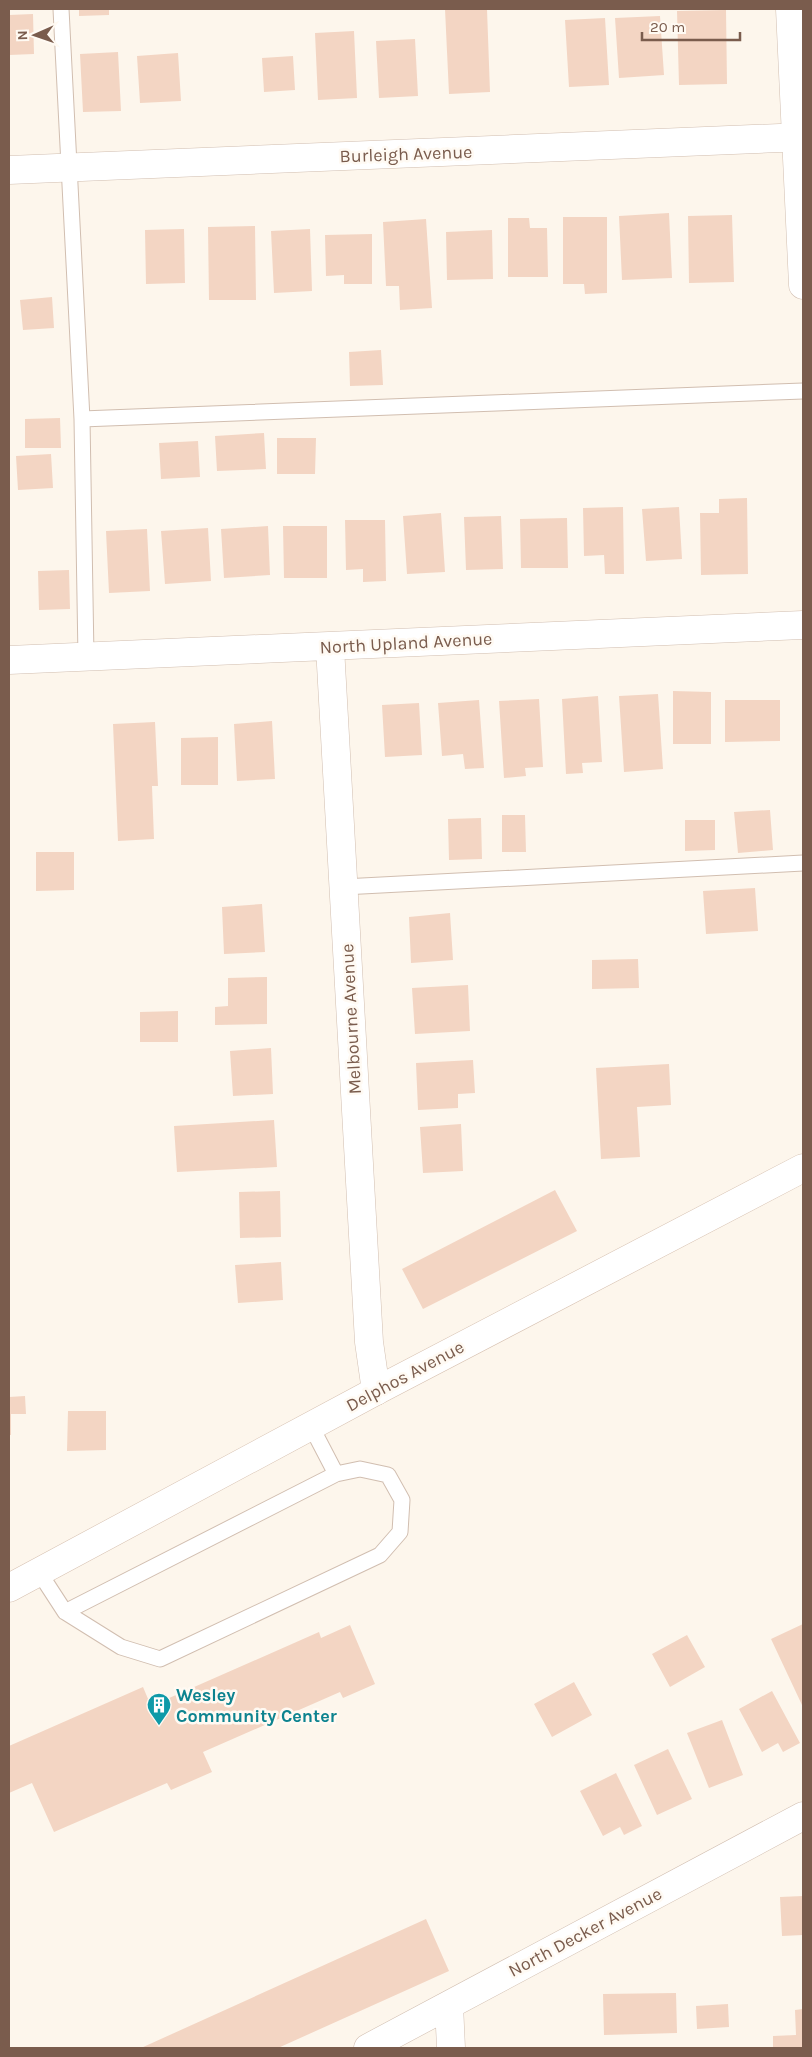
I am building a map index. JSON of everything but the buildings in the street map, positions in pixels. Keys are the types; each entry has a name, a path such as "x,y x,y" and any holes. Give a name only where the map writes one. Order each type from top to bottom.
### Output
{"street":[{"path":"790,9 800,137 803,286"},
{"name":"Burleigh Avenue","path":"9,170 800,137"},
{"name":"North Upland Avenue","path":"9,660 803,625"},
{"name":"Melbourne Avenue","path":"330,647 369,1342 376,1391"},
{"name":"Delphos Avenue","path":"9,1588 376,1391 803,1168"},
{"name":"North Decker Avenue","path":"368,2048 803,1816"},
{"path":"449,2005 452,2048"}],"lane":[{"path":"61,9 71,168 82,419 86,657"},
{"path":"82,419 803,390"},
{"path":"343,887 803,862"},
{"path":"310,1426 336,1474"},
{"path":"39,1572 66,1612 121,1647 160,1659 380,1555 400,1532 402,1500 388,1475 360,1469 336,1474 66,1612"}],"place":[{"name":"Wesley Community Center","path":"159,1726"}]}
